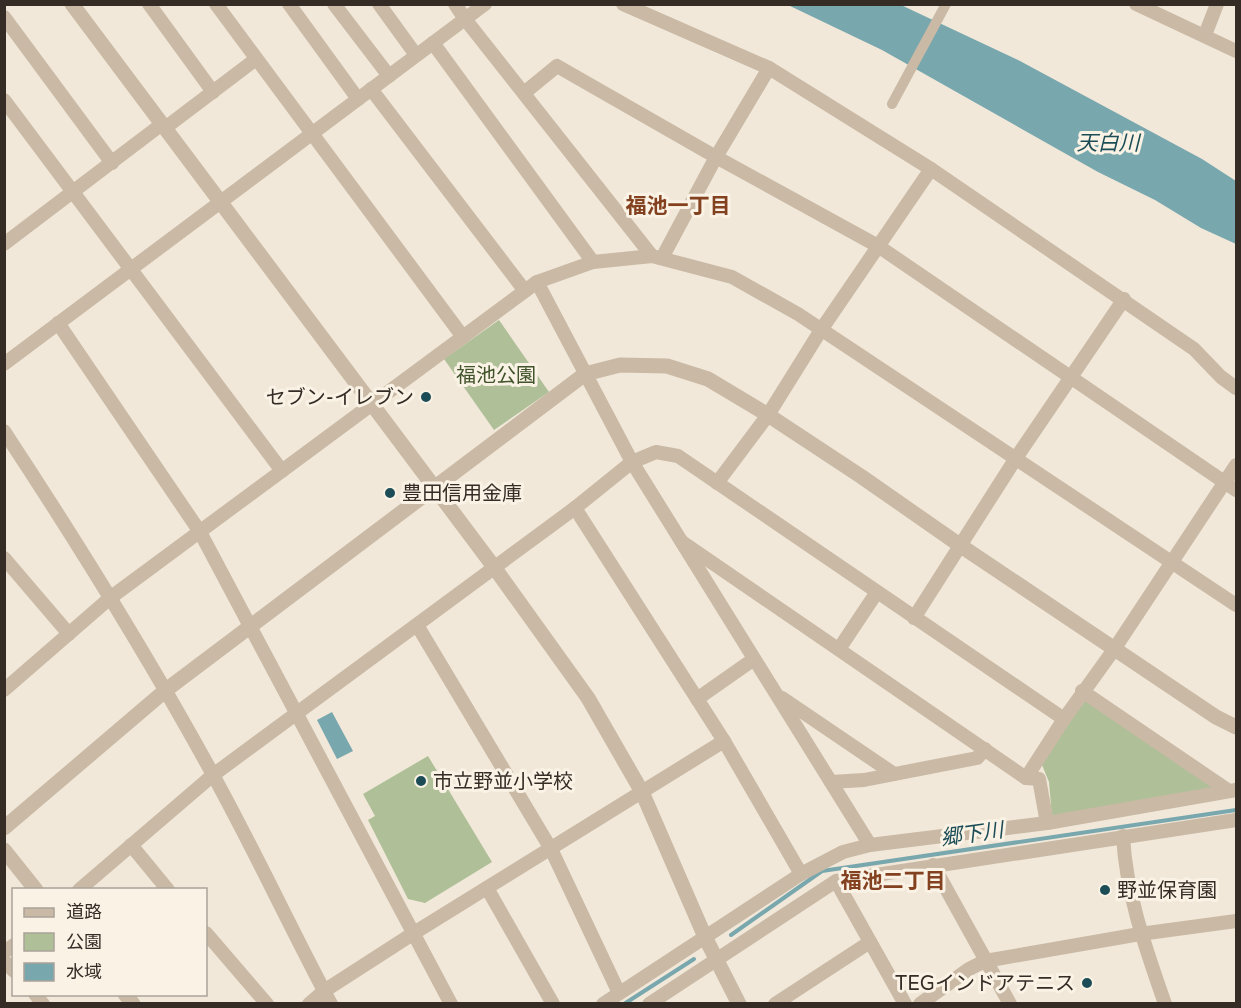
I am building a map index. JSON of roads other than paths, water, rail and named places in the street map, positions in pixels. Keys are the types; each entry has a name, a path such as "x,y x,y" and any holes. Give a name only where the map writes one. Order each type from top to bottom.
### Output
{"street":[{"path":"72,4 494,567 588,698 642,792 705,937 739,1004"},
{"path":"149,4 213,92"},
{"path":"216,4 463,337"},
{"path":"289,4 358,99"},
{"path":"334,4 389,76"},
{"path":"379,4 416,56"},
{"path":"455,4 657,257"},
{"path":"4,364 485,4"},
{"path":"623,4 769,68 931,169 1194,349 1221,377 1236,388"},
{"path":"892,103 946,4"},
{"path":"1136,4 1236,51"},
{"path":"1205,35 1217,4"},
{"path":"4,17 112,163"},
{"path":"433,43 594,262"},
{"path":"4,244 256,59"},
{"path":"524,93 556,66 716,158 878,246 1231,486"},
{"path":"657,257 769,68"},
{"path":"371,89 525,291"},
{"path":"4,100 282,471"},
{"path":"717,483 768,415 821,330 931,169"},
{"path":"4,690 110,598 537,282 594,262 657,257 732,277 798,314 1236,604"},
{"path":"537,282 632,462 870,846"},
{"path":"914,618 1016,458 1124,299"},
{"path":"58,323 200,532 452,1004"},
{"path":"4,828 166,690 585,374 620,366 667,366 708,379 768,415 1216,717 1236,727"},
{"path":"4,431 55,508 166,690 213,775 331,1004"},
{"path":"81,888 213,775 575,508 632,462 656,452 678,456 1064,719"},
{"path":"1026,778 1172,561 1231,486 1236,465"},
{"path":"575,508 724,741 801,874"},
{"path":"682,542 1026,778 1039,779 1047,823"},
{"path":"4,558 69,634"},
{"path":"839,649 876,592"},
{"path":"417,625 551,849 619,993"},
{"path":"697,699 754,659"},
{"path":"1082,692 1233,790"},
{"path":"777,695 894,774"},
{"path":"309,1004 324,991 414,933 724,741"},
{"path":"831,782 864,780 977,758 985,749"},
{"path":"603,1004 801,874 843,852 870,846 1047,823 1233,790"},
{"path":"649,1004 836,881 1236,820"},
{"path":"1123,836 1124,855 1140,934 1165,1004"},
{"path":"131,845 166,888"},
{"path":"4,850 34,888"},
{"path":"933,866 1010,1004"},
{"path":"836,881 905,1004"},
{"path":"487,888 553,1004"},
{"path":"920,1004 969,969 985,961 1140,934 1236,921"},
{"path":"207,934 267,1004"},
{"path":"775,1004 870,942"}],"water":[{"name":"天白川","path":"788,5 901,5 1020,61 1202,159 1236,181 1236,244 1201,228 1155,200 1098,172 882,50"},
{"path":"332,712 353,751 337,759 317,720"}],"waterway":[{"name":"郷下川","path":"731,935 822,871 1236,810"},
{"name":"郷下川","path":"624,1004 694,959"}],"place":[{"name":"セブン-イレブン","path":"426,397"},
{"name":"豊田信用金庫","path":"390,493"},
{"name":"市立野並小学校","path":"421,781"},
{"name":"野並保育園","path":"1105,890"},
{"name":"TEGインドアテニス","path":"1087,983"}],"district":[{"name":"福池一丁目","path":"678,206"},
{"name":"福池二丁目","path":"893,881"}],"park label":[{"name":"福池公園","path":"496,375"}]}
